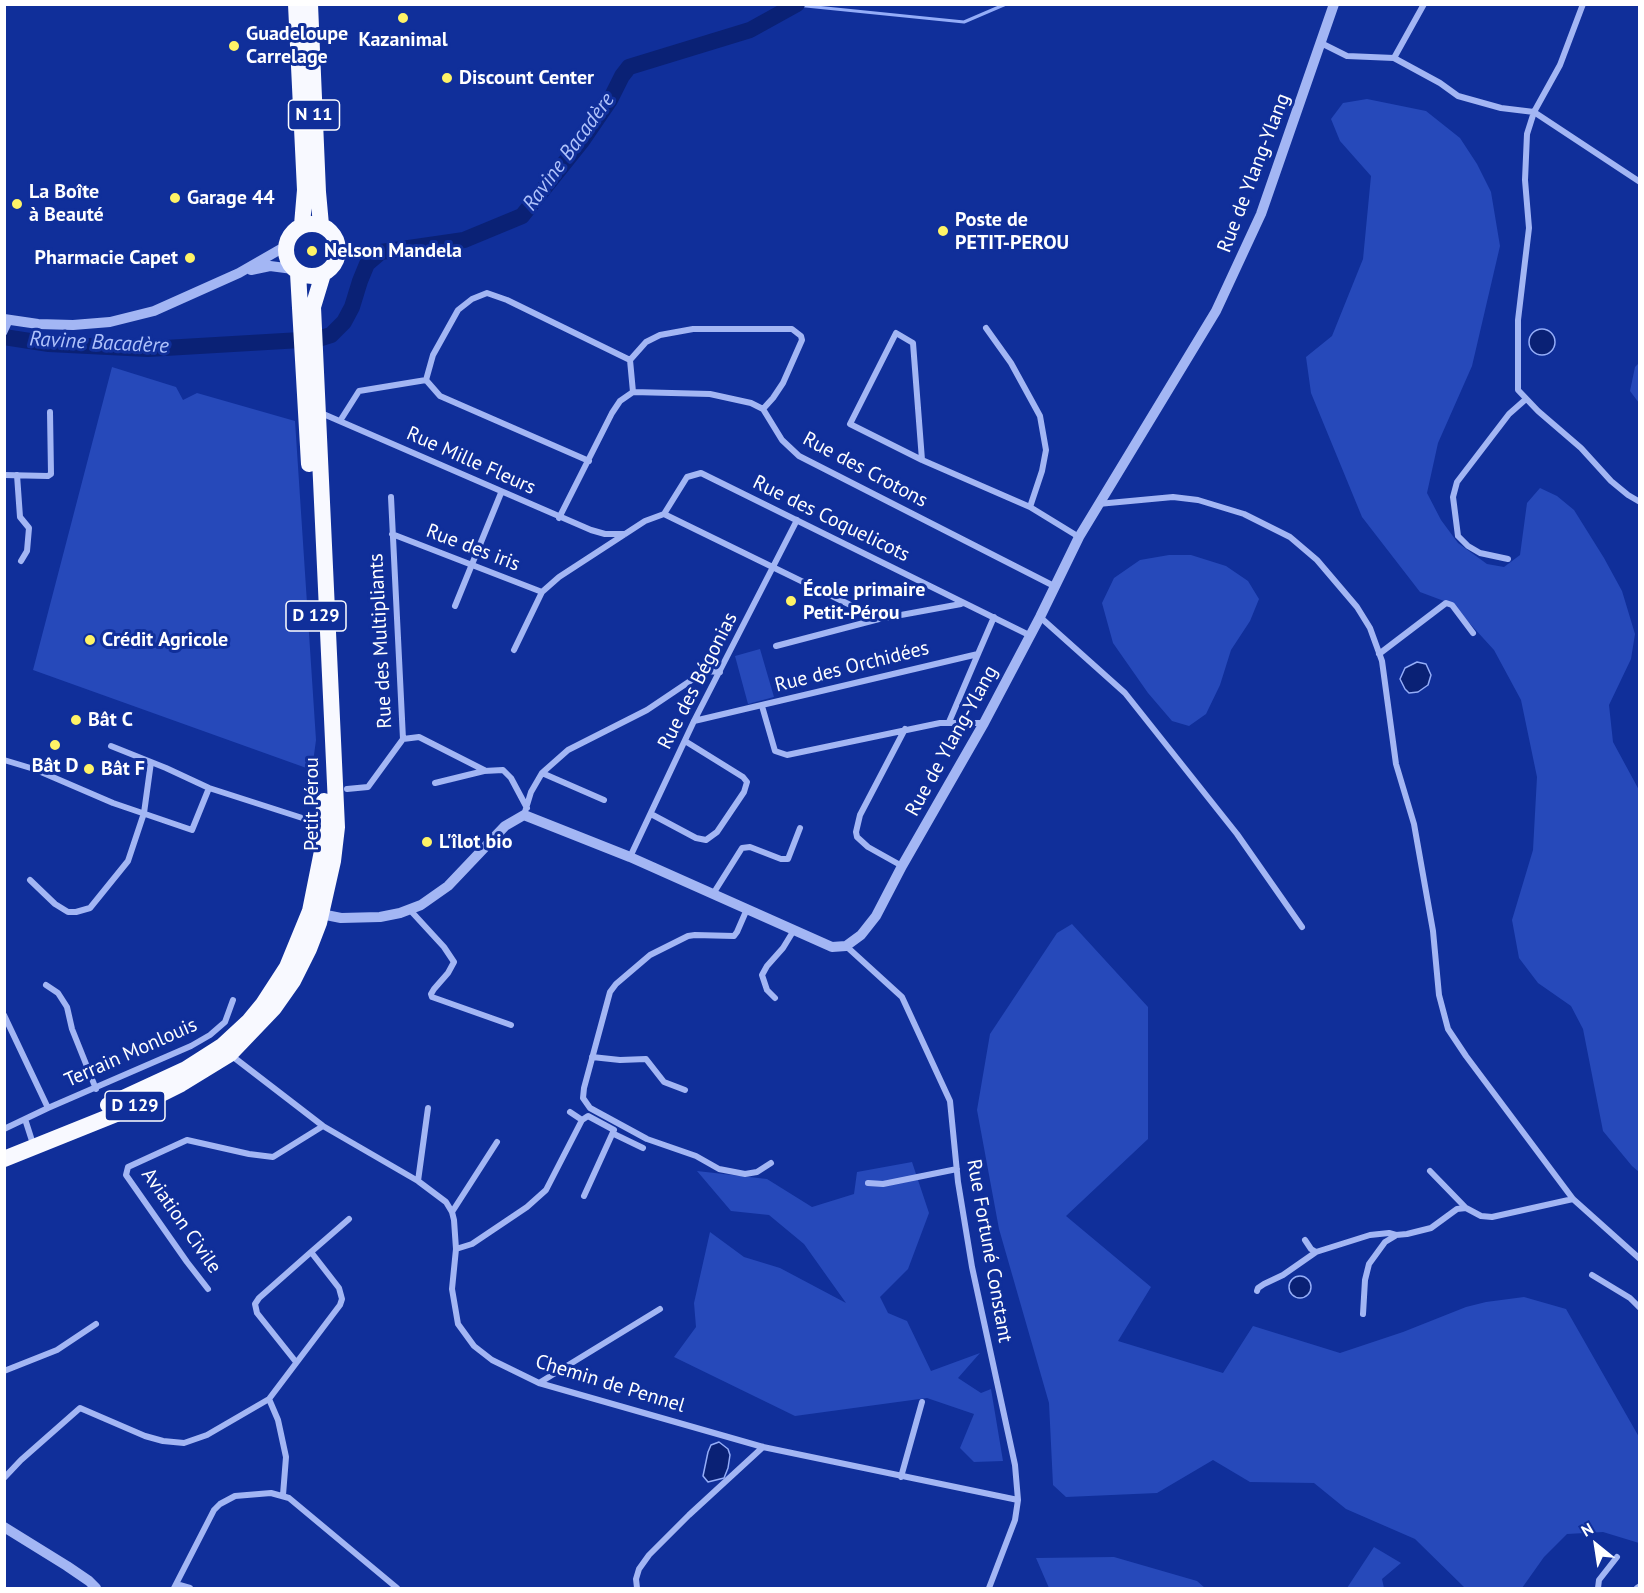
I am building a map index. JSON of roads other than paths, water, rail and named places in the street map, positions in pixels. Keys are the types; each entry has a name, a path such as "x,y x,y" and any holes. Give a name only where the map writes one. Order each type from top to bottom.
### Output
{"highway":[{"name":"N 11","path":"296,4 305,190 302,225"},
{"name":"N 11","path":"310,4 321,225"},
{"path":"286,246 291,234 302,225 321,225"},
{"name":"D 129","path":"321,225 332,233 338,246 334,266 323,274"},
{"name":"D 129","path":"286,246 286,258 296,271"},
{"path":"296,271 311,277 323,274"},
{"name":"Petit Pérou","path":"4,1148 32,1142 141,1104 181,1084 226,1050 249,1021 276,986 301,935 316,913 320,868 331,827 309,340 296,271"},
{"name":"Petit Pérou","path":"309,340 313,307 323,274"},
{"name":"Petit Pérou","path":"4,1159 32,1142"}],"street":[{"name":"Rue de Ylang-Ylang","path":"846,946 861,935 876,916 984,723 1097,504 1187,356 1205,331 1262,214 1334,4"},
{"path":"1394,58 1424,4"},
{"path":"1583,4 1560,65 1534,112 1527,134 1525,180 1529,228 1518,320 1518,390 1538,411 1581,448 1611,482 1640,502"},
{"path":"1322,43 1347,56 1394,58 1440,82 1458,96 1501,108 1534,112 1640,182"},
{"path":"6,325 73,325 110,322 154,311 239,273 286,246"},
{"path":"239,273 270,266 296,271"},
{"path":"426,380 433,355 458,310 472,299 487,293 507,300 630,360"},
{"path":"986,328 1011,363 1040,416 1046,450 1042,471 1030,507"},
{"path":"559,518 620,401 633,392 710,394 741,399 763,409 783,383 802,340 800,334 792,329 704,329 666,333 646,342 630,360 633,392"},
{"path":"922,460 913,343 896,333 850,424 922,460 1030,507 1079,537"},
{"path":"340,421 359,391 426,380"},
{"path":"426,380 440,396 589,461"},
{"path":"1508,559 1480,553 1458,536 1453,496 1457,482 1509,414 1526,399"},
{"name":"Rue des Crotons","path":"763,409 782,440 799,456 1054,586"},
{"name":"Rue Mille Fleurs","path":"312,410 559,518 597,532 625,534"},
{"path":"4,475 48,476 51,474 50,412"},
{"name":"Rue des Coquelicots","path":"664,514 687,477 701,473 1030,636"},
{"path":"17,475 20,517 29,528 27,551 21,561"},
{"path":"455,606 501,492"},
{"name":"Rue des Multipliants","path":"347,789 369,787 403,739 391,497"},
{"path":"1097,504 1173,497 1198,500 1244,514 1290,537 1317,560 1357,607 1370,628 1379,654 1396,764 1414,824 1433,931 1439,995 1448,1029 1573,1199 1640,1259"},
{"path":"514,650 542,592 559,577 645,521 664,514 879,619"},
{"name":"Rue des Bégonias","path":"630,856 694,721 797,520"},
{"name":"Rue des iris","path":"392,534 542,592"},
{"path":"1379,654 1439,606 1446,603 1452,605 1473,633"},
{"path":"776,646 879,619 962,604"},
{"path":"949,722 994,617"},
{"path":"1040,618 1125,693 1237,834 1302,927"},
{"name":"Rue des Orchidées","path":"694,721 978,654"},
{"path":"316,913 341,918 380,917 410,910 430,900 448,886 505,826 525,811 531,792 542,773 568,750 647,710 705,671 720,672"},
{"path":"762,706 775,751 788,755 905,729 949,722 984,723"},
{"path":"902,866 868,846 857,837 856,832 860,815 905,729"},
{"path":"403,739 419,737 484,771"},
{"path":"651,814 696,838 706,840 717,832 744,792 747,782 743,777 685,741"},
{"path":"111,746 209,788 331,827"},
{"path":"4,760 34,769 192,830 209,788"},
{"path":"30,880 55,904 68,912 90,908 128,861 144,813 151,762"},
{"path":"435,783 497,769 508,774 525,811 832,947 846,946"},
{"path":"542,773 604,800"},
{"path":"713,894 742,848 750,847 781,859 788,859 800,828"},
{"path":"747,908 734,936 688,936 650,955 623,976 610,993 583,1098 590,1108 647,1139 696,1156 719,1169 745,1174 757,1172 771,1163"},
{"path":"410,910 444,947 454,962 448,973 434,988 432,997 511,1025"},
{"path":"775,998 767,990 762,975 794,930"},
{"name":"Rue Fortuné Constant","path":"846,946 897,990 906,1004 950,1101 957,1169 972,1267 1015,1465 1018,1500 1010,1538 989,1588"},
{"path":"46,985 58,993 67,1007 72,1029 96,1089"},
{"name":"Terrain Monlouis","path":"5,1126 191,1047 210,1035 228,1017 233,1000"},
{"path":"4,1015 48,1108"},
{"path":"226,1050 323,1126 442,1197 452,1212 497,1142"},
{"path":"592,1057 620,1060 646,1059 664,1082 685,1090"},
{"path":"418,1181 428,1108"},
{"path":"570,1112 582,1120"},
{"path":"456,1249 472,1244 527,1207 546,1190 582,1120 588,1116 614,1129 614,1134 584,1197"},
{"path":"25,1119 32,1142"},
{"name":"Aviation Civile","path":"208,1289 126,1175 128,1167 187,1140 273,1157 323,1126"},
{"path":"614,1134 643,1148"},
{"path":"868,1183 883,1184 957,1169"},
{"path":"1430,1171 1466,1208 1481,1216 1492,1217 1573,1199"},
{"path":"1363,1314 1365,1280 1369,1264 1385,1242 1396,1235 1431,1228 1457,1209 1466,1208"},
{"name":"Chemin de Pennel","path":"452,1212 456,1249 452,1289 458,1324 474,1346 492,1360 539,1383 764,1447 1018,1500"},
{"path":"296,1362 256,1313 255,1304 349,1219"},
{"path":"1257,1291 1258,1288 1283,1275 1316,1252 1371,1235 1389,1233 1396,1235"},
{"path":"1305,1240 1316,1252"},
{"path":"4,1478 77,1410 84,1408 145,1436 184,1443 207,1435 269,1399 340,1305 342,1299 339,1288 311,1252"},
{"path":"1592,1275 1630,1298 1640,1308"},
{"path":"539,1383 660,1309"},
{"path":"4,1371 57,1350 96,1324"},
{"path":"269,1399 279,1420 286,1457 283,1495"},
{"path":"901,1477 922,1402"},
{"path":"637,1588 636,1579 639,1569 649,1555 764,1447"},
{"path":"190,1588 175,1586 210,1516 220,1504 235,1497 271,1493 290,1498 398,1588"},
{"path":"4,1527 67,1566 96,1588"},
{"path":"1598,1588 1599,1580 1617,1557"}],"waterway":[{"name":"Ravine Bacadère","path":"4,337 49,344 148,349 318,339 331,335 344,322 352,307 367,264 381,252 464,240 522,216 582,141 629,67 750,30 797,4"},
{"path":"796,5 964,22 1006,4"}],"place":[{"name":"Kazanimal","path":"403,18"},
{"name":"Guadeloupe Carrelage","path":"234,46"},
{"name":"Discount Center","path":"447,78"},
{"name":"Garage 44","path":"175,198"},
{"name":"La Boîte à Beauté","path":"17,204"},
{"name":"Poste de PETIT-PEROU","path":"943,231"},
{"name":"Nelson Mandela","path":"312,251"},
{"name":"Pharmacie Capet","path":"190,258"},
{"name":"École primaire Petit-Pérou","path":"791,601"},
{"name":"Crédit Agricole","path":"90,640"},
{"name":"Bât C","path":"76,720"},
{"name":"Bât D","path":"55,745"},
{"name":"Bât F","path":"89,769"},
{"name":"L'îlot bio","path":"427,842"}]}
